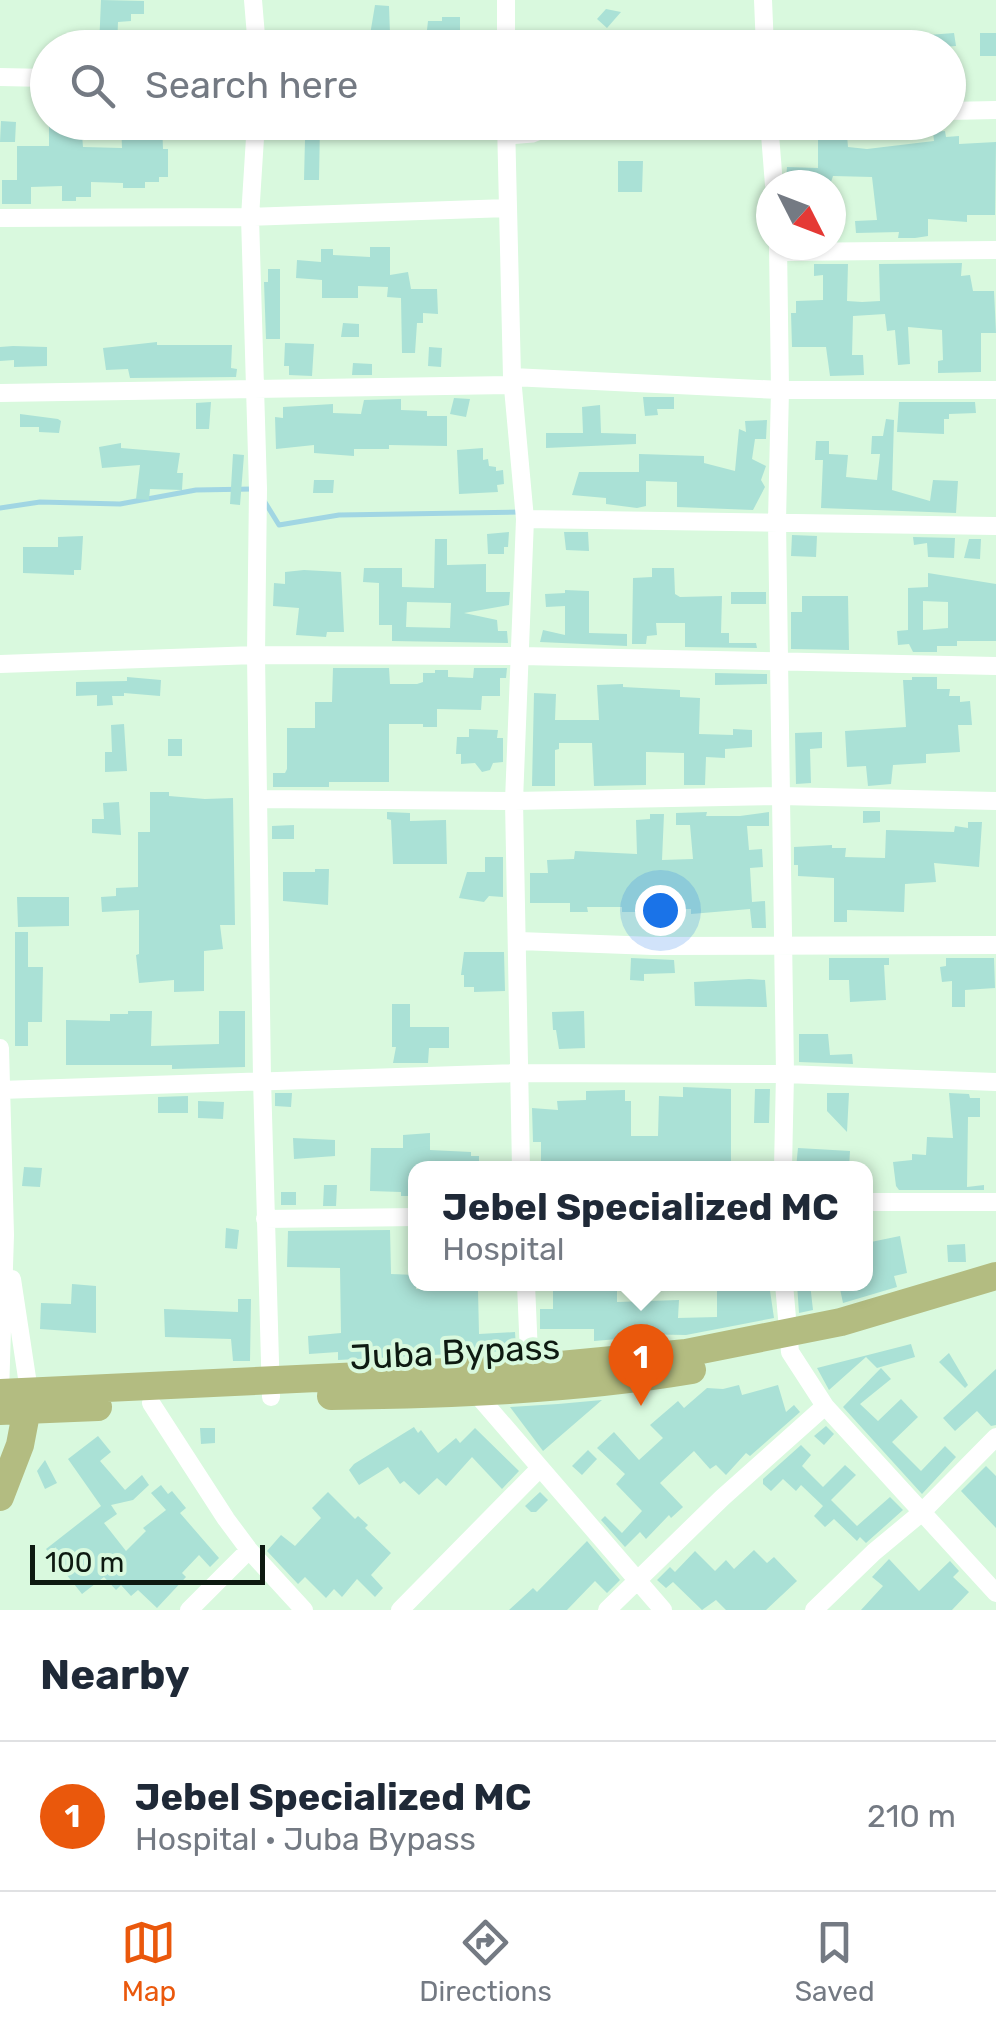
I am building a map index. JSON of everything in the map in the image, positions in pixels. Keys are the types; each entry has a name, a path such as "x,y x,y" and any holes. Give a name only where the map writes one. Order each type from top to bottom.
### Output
{"main road":[{"name":"Juba Bypass","path":"789,1343 996,1276"},
{"name":"Juba Bypass","path":"29,1401 681,1372 996,1295"},
{"name":"Juba Bypass","path":"29,1401 151,1403 270,1389 474,1392 530,1378"},
{"path":"0,1402 0,1393 29,1401"},
{"path":"0,1411 29,1401"},
{"path":"0,1496 29,1401"}],"street":[{"path":"254,0 256,30"},
{"path":"506,0 506,30"},
{"path":"763,0 764,30"},
{"path":"0,78 30,78"},
{"path":"966,111 996,110"},
{"path":"255,140 250,217 258,489 256,654 270,1389"},
{"path":"506,140 512,381 525,519 514,801 521,1161"},
{"path":"771,140 773,170"},
{"path":"0,218 250,217 508,208"},
{"path":"846,249 996,250"},
{"path":"778,260 783,1161"},
{"path":"0,393 512,381 780,390 996,390"},
{"path":"525,519 996,526"},
{"path":"0,664 256,654 996,666"},
{"path":"259,799 514,801 781,796 996,801"},
{"path":"519,941 653,946 996,945"},
{"path":"0,1048 0,1393"},
{"path":"0,1090 518,1073 785,1074 996,1082"},
{"path":"873,1202 996,1202"},
{"path":"265,1219 408,1218"},
{"path":"3,1222 29,1401"},
{"path":"526,1291 530,1378"},
{"path":"785,1291 789,1343 825,1406 996,1593"},
{"path":"474,1392 663,1610"},
{"path":"151,1403 249,1550 304,1610"},
{"path":"607,1610 825,1406"},
{"path":"814,1610 874,1552 922,1514 996,1438"},
{"path":"400,1610 540,1468"},
{"path":"188,1610 249,1550"}],"building":[{"path":"101,0 144,1 144,14 131,14 131,21 118,22 118,30 100,30"},
{"path":"375,5 389,6 390,30 371,30"},
{"path":"606,9 621,12 607,28 597,19"},
{"path":"442,17 460,17 460,30 427,30 428,21 442,21"},
{"path":"980,33 996,33 996,56 980,56"},
{"path":"1,121 16,122 15,142 0,142"},
{"path":"49,140 82,140 83,147 122,148 122,140 163,140 163,149 168,149 168,177 145,182 145,188 91,182 91,197 76,197 76,201 62,201 62,186 31,187 31,204 2,204 2,180 17,180 17,146 49,146"},
{"path":"305,140 320,140 319,180 304,180"},
{"path":"818,140 847,140 848,147 867,149 934,140 959,140 959,144 996,142 995,215 967,215 967,222 928,219 928,236 915,238 898,238 899,232 856,233 855,221 877,220 872,177 846,176 846,170 787,170 818,168"},
{"path":"618,161 643,161 642,192 618,192"},
{"path":"370,247 390,247 390,275 408,272 411,289 437,289 438,314 423,313 423,323 417,323 415,353 402,353 401,298 387,297 388,287 358,286 358,298 322,298 322,280 296,278 297,260 321,262 321,249 333,249 333,255 370,257"},
{"path":"962,263 961,276 970,275 973,291 994,291 996,333 981,333 981,372 938,373 938,361 943,360 942,330 908,327 910,364 898,365 895,330 887,331 885,314 853,316 852,355 863,355 864,375 830,376 826,347 792,347 791,313 796,313 796,301 823,300 823,275 814,276 814,264 848,264 847,301 862,302 880,301 879,264"},
{"path":"268,269 280,269 280,339 266,339 264,282 268,282"},
{"path":"343,323 359,324 359,337 341,337"},
{"path":"157,342 232,345 231,368 237,369 236,377 130,378 128,369 106,370 103,348"},
{"path":"285,343 314,344 312,376 289,375 289,366 284,366"},
{"path":"0,347 47,347 47,366 14,367 14,360 0,361"},
{"path":"429,347 442,348 441,367 428,366"},
{"path":"353,363 372,364 372,375 352,375"},
{"path":"643,397 674,397 674,409 657,409 658,415 645,416"},
{"path":"454,398 470,399 466,417 450,414"},
{"path":"401,399 401,410 447,416 447,446 389,445 389,449 354,449 354,456 314,453 314,445 276,449 275,417 283,418 283,407 333,404 333,413 361,414 364,400"},
{"path":"211,402 209,429 196,429 196,403"},
{"path":"899,402 975,402 976,413 949,414 949,419 944,419 944,434 897,432"},
{"path":"600,405 601,433 636,434 636,444 546,448 546,433 583,433 582,407"},
{"path":"20,414 58,419 59,433 20,427"},
{"path":"886,419 894,420 892,490 930,501 933,480 958,481 956,513 821,508 823,460 815,460 816,441 829,441 829,454 848,455 846,477 877,480 880,454 871,454 872,436 883,436"},
{"path":"767,420 766,439 755,439 752,459 766,466 761,480 765,487 753,510 677,507 677,482 646,481 646,506 637,508 606,504 606,498 572,495 579,472 639,472 639,454 704,456 704,463 735,471 739,429 746,432 745,421"},
{"path":"121,443 121,448 180,453 177,473 183,473 182,490 150,489 149,500 136,499 140,465 102,468 99,447"},
{"path":"483,448 483,460 488,459 489,466 496,467 496,471 503,470 504,484 497,485 498,492 459,494 457,450"},
{"path":"233,454 244,455 240,505 230,504"},
{"path":"314,480 334,480 333,493 313,493"},
{"path":"509,532 504,554 488,554 487,534"},
{"path":"564,532 588,532 589,551 566,550"},
{"path":"792,535 817,536 816,557 791,556"},
{"path":"83,536 81,570 74,570 74,575 23,573 23,547 58,547 58,537"},
{"path":"913,537 955,538 954,558 928,557 927,543 914,545"},
{"path":"435,539 447,539 447,565 486,564 486,592 510,592 509,605 464,613 497,620 498,631 507,631 508,643 392,641 392,625 379,625 379,583 363,582 364,568 402,568 402,587 434,588","holes":["407,602 451,603 450,628 406,627"]},
{"path":"969,539 981,539 980,559 964,558"},
{"path":"652,568 674,568 675,594 680,597 722,596 721,633 729,633 729,643 756,643 757,648 685,647 685,623 656,623 657,635 647,636 646,644 632,644 633,578 652,577"},
{"path":"285,572 341,572 344,632 327,632 326,637 296,635 299,608 273,606 274,583 285,584"},
{"path":"928,573 996,584 996,641 957,641 957,646 937,646 937,652 913,652 909,644 898,645 897,631 908,630 908,588 928,587","holes":["923,601 948,602 948,628 923,630"]},
{"path":"589,591 589,633 627,634 627,646 540,642 543,630 565,635 565,606 546,607 545,594"},
{"path":"731,592 766,592 766,604 731,604"},
{"path":"802,596 848,596 849,650 791,649 791,612 802,612"},
{"path":"333,668 389,668 390,684 417,684 423,682 423,673 435,670 448,670 448,677 473,678 474,668 507,668 506,678 500,678 500,696 482,696 481,710 437,709 437,727 389,724 389,782 273,787 273,773 285,773 287,769 287,728 315,728 315,702 332,702"},
{"path":"715,673 767,674 767,684 715,685"},
{"path":"127,677 161,680 160,696 124,693 112,696 113,705 97,706 97,695 76,696 76,682 127,681"},
{"path":"937,677 937,689 950,689 949,696 960,696 960,702 970,701 972,725 958,725 960,752 926,754 926,763 893,765 891,784 868,786 866,766 847,767 845,731 906,727 903,680"},
{"path":"597,685 680,690 680,697 700,698 699,734 733,735 733,729 752,730 752,747 725,749 725,758 706,757 705,785 684,785 684,753 646,752 646,785 594,786 592,743 559,743 555,750 555,786 532,786 534,693 556,694 555,720 599,720"},
{"path":"124,724 127,771 105,772 105,752 112,752 111,725"},
{"path":"469,729 498,730 497,738 503,738 503,762 493,763 490,770 482,772 475,763 461,764 461,754 456,754 457,737 469,737"},
{"path":"822,732 822,748 810,749 811,783 796,784 795,733"},
{"path":"168,739 182,739 182,756 168,756"},
{"path":"150,792 205,799 233,798 235,925 220,925 223,949 204,951 204,991 174,992 174,980 139,983 139,910 102,912 101,897 116,896 116,888 138,887 138,832 150,832"},
{"path":"119,802 121,835 92,833 92,819 104,819 103,803"},
{"path":"863,811 880,811 880,822 863,823"},
{"path":"387,812 410,813 410,821 446,820 447,864 393,864 391,820 387,819"},
{"path":"707,812 706,816 769,812 769,826 747,826 749,850 762,849 763,867 750,868 752,902 765,901 766,928 752,928 750,909 691,914 691,909 661,909 661,926 648,926 648,912 587,907 588,912 570,912 570,903 530,903 530,873 548,873 547,860 574,859 575,851 637,854 636,820 650,819 650,814 664,814 662,860 693,859 690,825 676,825 676,813"},
{"path":"968,822 982,822 979,867 934,863 936,882 905,884 904,912 847,910 847,922 834,922 834,878 798,876 798,865 794,865 794,847 832,845 846,848 845,857 885,858 886,830 954,832 955,826 968,828"},
{"path":"294,825 294,839 272,839 272,826"},
{"path":"485,857 503,857 503,897 489,896 484,902 459,898 467,872 485,872"},
{"path":"329,869 328,905 283,901 283,872"},
{"path":"17,897 69,897 69,926 18,927"},
{"path":"15,932 28,932 28,967 43,967 42,1022 28,1022 28,1046 15,1046"},
{"path":"464,952 504,952 505,991 474,992 474,987 464,987"},
{"path":"631,958 674,960 675,973 644,974 644,981 630,980"},
{"path":"829,958 889,958 889,965 884,965 886,1000 850,1002 849,980 829,980"},
{"path":"946,958 994,958 995,988 965,990 965,1007 952,1007 952,981 942,982 940,967 946,966"},
{"path":"765,980 767,1007 695,1006 694,982"},
{"path":"392,1004 410,1004 410,1027 449,1027 449,1048 429,1048 428,1063 393,1063 396,1047 392,1047"},
{"path":"152,1011 151,1046 219,1044 219,1011 245,1011 245,1067 66,1065 66,1020 110,1021 110,1014"},
{"path":"584,1011 585,1048 559,1049 552,1012"},
{"path":"799,1034 828,1034 830,1055 852,1054 853,1064 799,1062"},
{"path":"683,1087 731,1089 731,1161 541,1161 541,1142 533,1142 532,1108 558,1110 557,1101 586,1100 586,1091 625,1090 625,1101 631,1101 631,1136 658,1136 659,1096 683,1097"},
{"path":"755,1089 770,1089 769,1123 754,1123"},
{"path":"275,1093 292,1093 291,1107 275,1106"},
{"path":"827,1093 849,1093 847,1132 827,1111"},
{"path":"949,1093 980,1098 980,1117 968,1117 967,1187 984,1185 984,1190 899,1190 893,1162 912,1160 912,1154 926,1155 927,1137 953,1138"},
{"path":"188,1096 188,1113 158,1113 158,1097"},
{"path":"198,1101 224,1102 223,1119 198,1118"},
{"path":"430,1133 430,1150 471,1152 471,1156 479,1156 479,1161 408,1161 408,1196 401,1196 401,1192 370,1191 371,1148 403,1148 403,1135"},
{"path":"293,1138 335,1140 335,1156 294,1159"},
{"path":"798,1148 850,1151 849,1161 797,1161"},
{"path":"24,1167 42,1168 40,1187 22,1186"},
{"path":"324,1185 337,1185 336,1206 323,1206"},
{"path":"281,1192 296,1192 296,1205 281,1205"},
{"path":"226,1228 239,1230 237,1249 225,1248"},
{"path":"390,1230 391,1274 408,1275 408,1291 478,1291 479,1334 515,1332 516,1348 338,1360 338,1352 309,1354 308,1336 341,1333 340,1268 287,1267 288,1231"},
{"path":"900,1236 907,1273 894,1276 897,1287 843,1303 840,1291 873,1291 873,1242"},
{"path":"965,1244 966,1262 948,1262 947,1245"},
{"path":"72,1284 96,1286 96,1333 40,1329 41,1303 71,1304"},
{"path":"553,1291 617,1291 617,1302 679,1300 678,1318 717,1317 717,1291 770,1291 774,1318 686,1335 630,1334 630,1338 594,1341 594,1329 540,1329 540,1309 553,1309"},
{"path":"797,1291 811,1291 813,1310 799,1313"},
{"path":"238,1299 251,1299 250,1361 233,1361 231,1339 165,1337 164,1309 238,1312"},
{"path":"911,1344 915,1357 877,1368 866,1357 829,1390 817,1368"},
{"path":"949,1353 968,1385 965,1388 939,1362"},
{"path":"881,1368 891,1379 860,1404 878,1421 901,1399 918,1417 892,1442 921,1471 945,1446 956,1457 922,1494 843,1407"},
{"path":"996,1369 996,1425 991,1426 977,1411 955,1431 943,1418"},
{"path":"739,1385 742,1395 778,1385 786,1412 794,1405 800,1412 750,1456 746,1453 726,1475 716,1465 710,1469 694,1451 660,1483 683,1507 671,1518 669,1515 646,1539 640,1532 625,1547 601,1520 605,1516 622,1533 642,1511 616,1484 625,1474 597,1448 614,1432 639,1460 663,1438 650,1425 678,1401 684,1408 707,1388"},
{"path":"602,1400 543,1451 510,1407 558,1404"},
{"path":"826,1426 834,1434 824,1445 814,1436"},
{"path":"414,1427 418,1433 421,1430 438,1453 456,1438 460,1443 475,1428 519,1471 502,1489 472,1457 446,1486 437,1478 419,1495 404,1481 400,1484 388,1467 359,1485 349,1470 354,1464"},
{"path":"200,1428 215,1428 215,1443 201,1444"},
{"path":"98,1436 111,1452 100,1461 125,1490 142,1475 149,1485 133,1500 111,1505 117,1514 104,1523 126,1551 146,1531 143,1528 166,1510 151,1493 161,1485 168,1494 172,1491 186,1508 180,1513 219,1558 210,1567 199,1555 182,1573 186,1577 157,1608 138,1590 131,1596 121,1585 116,1590 104,1577 82,1594 46,1549 101,1506 68,1459"},
{"path":"801,1445 811,1455 802,1466 823,1487 845,1465 856,1475 831,1500 857,1526 890,1497 903,1510 866,1543 860,1537 857,1541 834,1519 825,1527 814,1516 823,1506 801,1485 796,1491 783,1479 771,1491 763,1484 763,1479"},
{"path":"588,1450 597,1459 582,1475 572,1466"},
{"path":"45,1460 57,1483 45,1489 37,1471"},
{"path":"986,1466 996,1476 996,1528 961,1491"},
{"path":"328,1492 355,1519 358,1516 368,1525 365,1528 391,1553 371,1575 383,1588 375,1597 357,1579 342,1597 334,1589 326,1598 305,1577 298,1584 267,1551 281,1535 295,1546 321,1518 312,1508"},
{"path":"540,1492 548,1500 531,1512 525,1506"},
{"path":"587,1541 620,1580 607,1593 595,1581 567,1610 509,1610 533,1588 537,1592"},
{"path":"754,1550 767,1563 774,1557 797,1581 766,1610 726,1610 716,1600 702,1610 673,1582 666,1588 657,1580 670,1567 675,1572 695,1551 715,1571 726,1560 734,1569"},
{"path":"889,1559 919,1591 950,1561 959,1571 953,1577 969,1592 952,1610 861,1610 883,1586 872,1577"}],"waterway":[{"path":"0,508 40,502 120,504 196,490 253,489"},
{"path":"263,499 279,525 339,515 521,512"}],"place":[{"name":"Jebel Specialized MC","path":"641,1406"}]}
